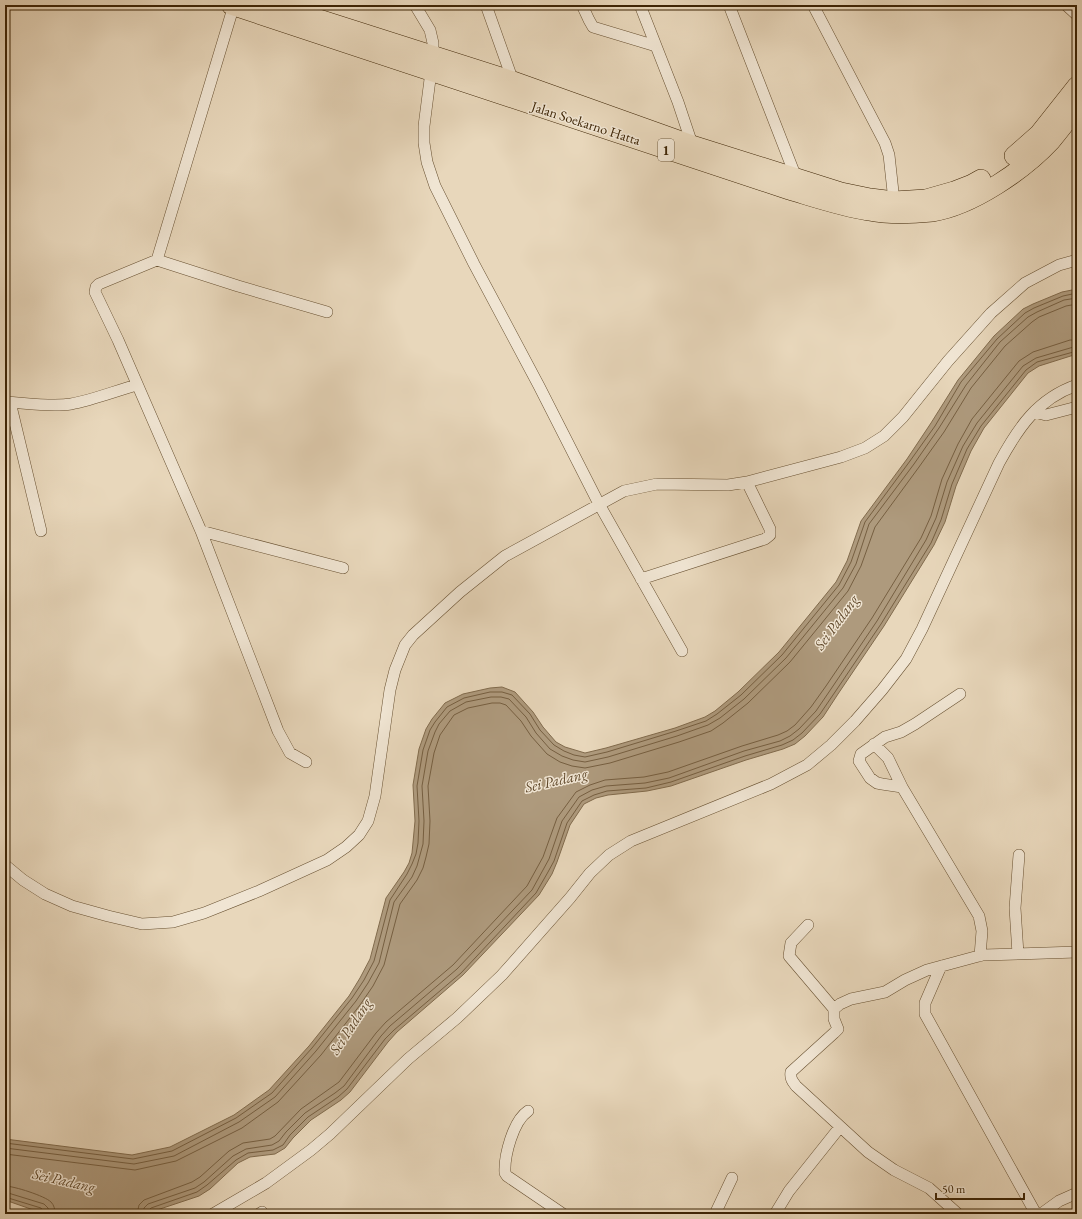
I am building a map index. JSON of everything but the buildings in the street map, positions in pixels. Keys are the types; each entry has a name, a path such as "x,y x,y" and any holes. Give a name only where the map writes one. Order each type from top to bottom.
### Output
{"highway":[{"name":"Jalan Soekarno Hatta","path":"233,5 432,64 513,81 695,152"},
{"name":"Jalan Soekarno Hatta","path":"274,5 432,64 799,186 837,204 869,212 893,214 933,212 953,206 974,197 1014,173 1034,157 1051,141 1077,107"},
{"name":"Jalan Soekarno Hatta","path":"799,186 894,201 926,198 954,191 972,184 992,173 1010,160 1039,134 1077,86"}],"street":[{"path":"157,260 233,5"},
{"path":"415,5 430,30 433,43 424,137 427,162 435,186 474,264 540,386 599,504 682,651"},
{"path":"486,5 513,81"},
{"path":"582,5 593,27 656,46"},
{"path":"640,5 678,102 695,152"},
{"path":"729,5 799,186"},
{"path":"813,5 885,143 889,155 894,201"},
{"path":"1066,5 1077,15"},
{"path":"306,762 290,753 278,731 201,531 118,340 95,292 96,287 99,284 157,260 327,312"},
{"path":"5,865 23,880 45,894 72,906 142,924 173,922 204,913 259,891 327,860 346,847 359,835 368,821 375,796 390,690 400,656 405,645 413,635 460,592 506,556 624,491 657,484 728,485 747,482 841,457 865,448 884,436 903,417 948,361 991,313 1025,282 1059,265 1077,260"},
{"path":"41,531 8,402 70,404 89,400 137,385"},
{"path":"213,1214 266,1183 330,1134 408,1059 457,1018 502,975 590,873 609,855 630,841 771,784 807,765 831,746 882,690 906,659 922,629 999,463 1013,437 1046,400 1077,385"},
{"path":"1034,412 1046,414 1077,407"},
{"path":"641,579 765,539 770,535 770,529 747,482"},
{"path":"201,531 343,568"},
{"path":"902,786 877,783 870,778 859,761 859,756 862,752 885,736 900,732 915,724 960,694"},
{"path":"874,744 888,758 902,786 979,916 982,931 980,956"},
{"path":"1018,954 1015,908 1019,855"},
{"path":"808,925 791,944 789,956 834,1009 834,1019 838,1029 791,1072 791,1080 840,1127 882,1163 929,1188 958,1214"},
{"path":"834,1009 840,1004 851,999 885,992 905,980 927,970 980,956 1077,952"},
{"path":"941,966 925,1003 925,1014 1036,1214"},
{"path":"528,1111 520,1117 514,1128 505,1173 563,1214"},
{"path":"775,1214 789,1191 840,1127"},
{"path":"715,1214 732,1178"},
{"path":"1041,1214 1059,1201 1077,1193"}],"water":[{"name":"Sei Padang","path":"1077,289 1077,354 1039,366 1028,373 984,428 971,451 956,486 945,522 934,545 884,626 823,717 805,736 795,744 783,749 671,786 647,791 608,795 596,798 584,804 570,825 552,874 539,895 463,975 397,1032 350,1092 341,1100 311,1120 285,1148 275,1154 250,1157 238,1163 210,1189 199,1196 145,1214 45,1214 5,1200 5,1139 132,1155 170,1147 234,1115 269,1090 309,1046 349,996 360,978 370,959 386,898 409,863 412,853 415,821 413,785 419,749 426,729 445,703 463,694 502,687 515,692 533,712 556,742 565,747 585,753 675,728 705,717 715,711 738,692 779,652 836,582 847,561 861,521 907,459 958,380 994,336 1023,309 1062,292"}]}
